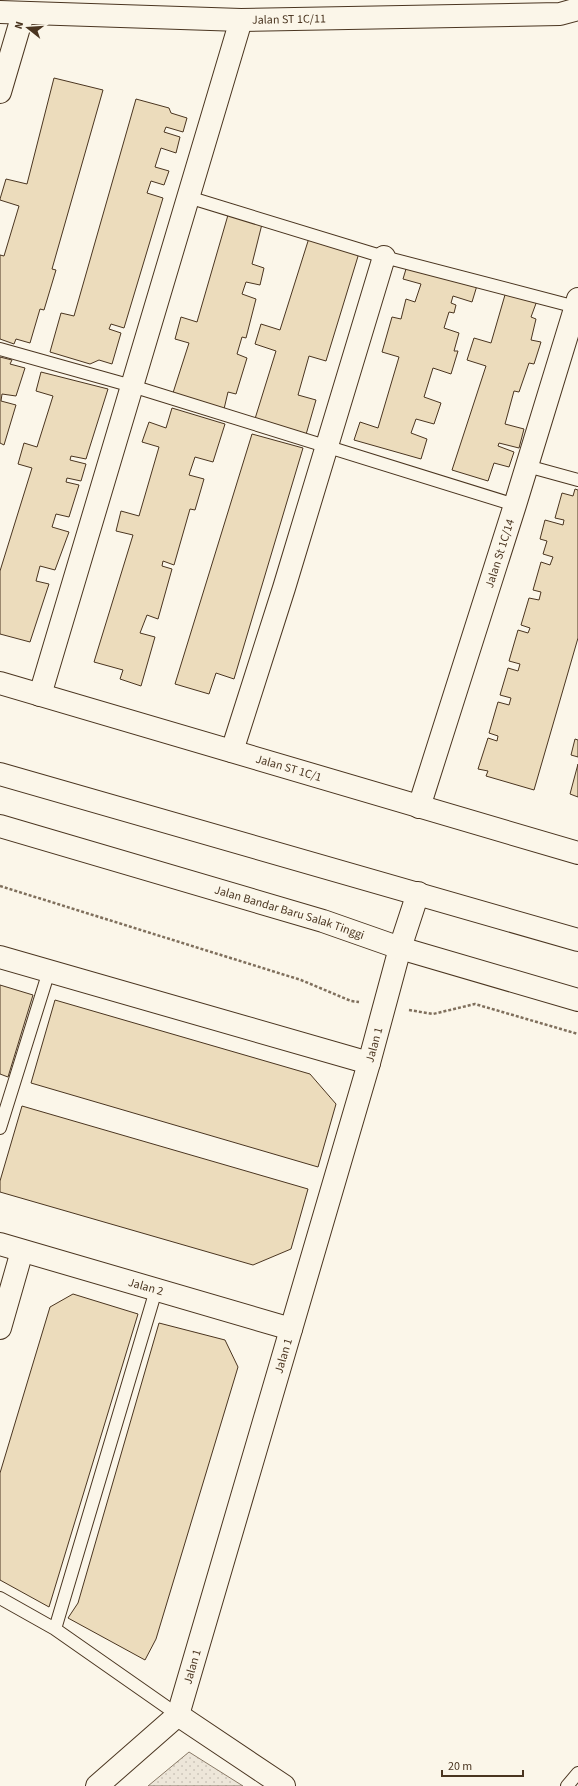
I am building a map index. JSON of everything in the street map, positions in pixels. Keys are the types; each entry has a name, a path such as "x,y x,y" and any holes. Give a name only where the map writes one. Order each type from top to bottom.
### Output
{"street":[{"name":"Jalan ST 1C/11","path":"0,12 22,14 241,20 560,14 578,9"},
{"path":"0,92 22,14"},
{"path":"40,695 241,20"},
{"path":"232,751 284,588 384,257"},
{"name":"Jalan St 1C/14","path":"419,806 515,505 577,303"},
{"name":"Jalan ST 1C/1","path":"0,683 578,853"},
{"path":"0,774 578,940"},
{"name":"Jalan Bandar Baru Salak Tinggi","path":"0,826 323,921 400,948 578,1000"},
{"name":"Jalan 1","path":"178,1715 369,1063 400,948 418,893"},
{"path":"0,957 369,1063"},
{"name":"Jalan 2","path":"0,1244 291,1329"},
{"path":"0,1328 22,1251"},
{"path":"97,1786 178,1715 284,1786"}],"lane":[{"path":"188,197 384,257 577,303"},
{"path":"0,349 132,386 515,505"},
{"path":"527,466 578,480"},
{"path":"0,1128 49,971"},
{"path":"54,1629 156,1290"},
{"path":"0,1598 54,1629 178,1715"},
{"path":"567,1786 578,1773"}],"path":[{"path":"0,886 301,980 351,1001"},
{"path":"433,1014 474,1004 578,1034"}],"shaded area":[{"path":"189,1752 243,1786 148,1786"}],"building":[{"path":"54,78 103,90 52,269 56,270 44,310 40,309 30,343 16,339 14,344 0,339 0,255 4,256 19,206 0,199 6,179 27,184"},
{"path":"136,99 169,108 171,113 187,118 183,132 166,127 164,132 180,137 176,153 161,148 155,167 169,171 164,185 151,181 147,193 163,198 124,328 111,324 109,329 121,333 112,364 99,360 90,364 50,352 61,313 74,316"},
{"path":"228,215 262,224 252,264 264,268 260,285 246,282 242,294 256,299 246,338 242,337 237,354 247,358 236,394 228,392 224,409 172,396 189,343 175,339 181,317 197,322"},
{"path":"309,238 359,253 326,361 309,356 298,395 316,400 305,438 254,422 276,351 255,344 261,324 280,330"},
{"path":"409,259 479,279 472,302 453,296 451,303 456,305 454,313 449,312 444,328 459,333 454,351 458,351 451,374 433,368 424,397 441,403 434,424 416,419 411,433 427,439 421,459 354,440 360,422 378,428 399,357 382,352 392,317 401,319 406,299 415,302 421,284 403,279"},
{"path":"507,288 538,298 531,317 536,319 531,340 541,342 534,364 529,363 519,392 514,391 505,424 524,429 519,448 499,443 498,446 514,452 509,467 494,463 488,481 452,470 486,366 467,360 474,338 491,343"},
{"path":"0,357 12,360 10,364 25,368 16,396 2,394 1,401 16,405 4,445 0,443"},
{"path":"41,372 108,389 86,459 71,456 70,460 86,464 81,481 67,478 66,482 79,485 69,517 56,514 52,527 69,532 55,570 40,566 36,581 49,584 30,642 0,634 0,571 32,468 18,464 24,443 37,447 53,396 36,391"},
{"path":"172,408 225,424 213,462 195,457 189,475 204,479 195,510 190,509 174,565 163,561 162,566 172,569 158,619 147,615 140,633 155,637 141,686 120,679 123,670 94,662 133,535 116,531 121,511 139,516 159,447 142,442 149,422 166,428"},
{"path":"252,434 303,448 234,679 216,673 209,694 175,684"},
{"path":"575,489 578,490 578,638 534,790 486,776 488,771 478,769 488,738 497,741 498,736 489,733 498,702 509,705 511,698 500,695 508,668 518,671 520,664 509,661 518,630 528,633 530,628 521,625 529,598 539,600 541,592 533,590 541,562 550,565 553,557 543,554 547,541 540,539 545,520 563,525 564,520 555,518 562,493 573,496"},
{"path":"575,739 578,740 578,757 571,755"},
{"path":"578,764 578,797 570,794"},
{"path":"0,985 33,995 8,1077 0,1074"},
{"path":"55,1000 310,1074 336,1104 318,1167 31,1083"},
{"path":"22,1106 308,1189 291,1249 253,1265 0,1192 0,1181"},
{"path":"73,1294 138,1314 49,1607 0,1580 0,1473 50,1307"},
{"path":"159,1323 225,1340 238,1367 156,1639 145,1660 68,1618 78,1603"}]}
